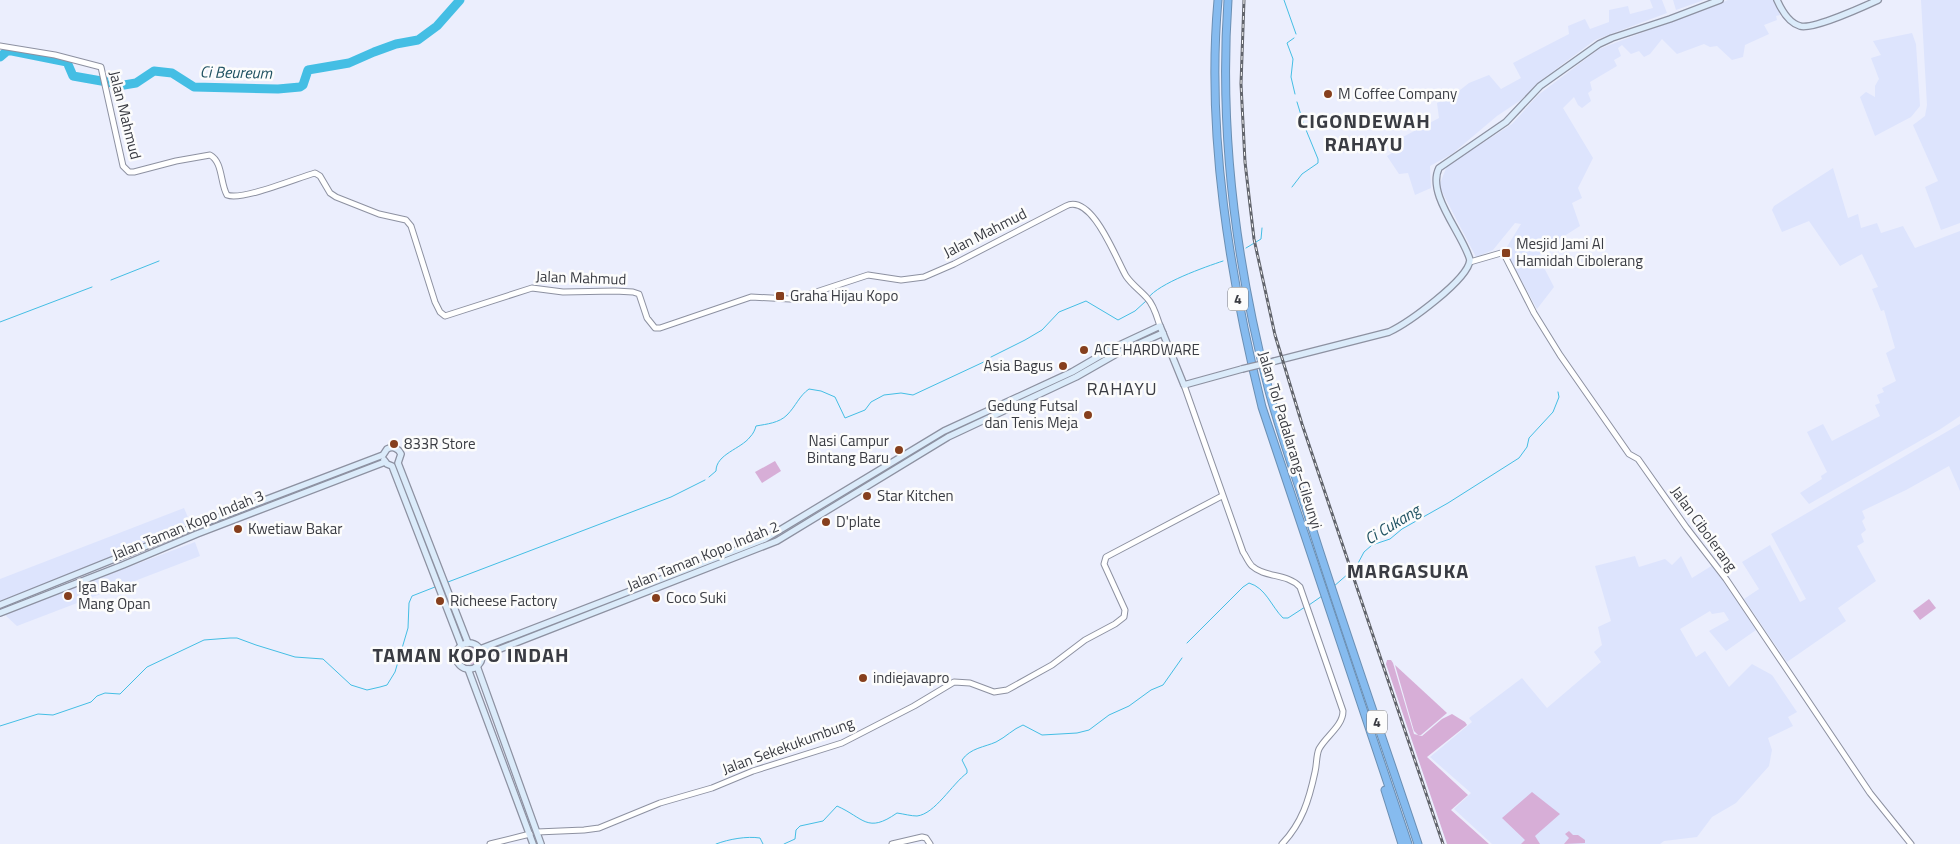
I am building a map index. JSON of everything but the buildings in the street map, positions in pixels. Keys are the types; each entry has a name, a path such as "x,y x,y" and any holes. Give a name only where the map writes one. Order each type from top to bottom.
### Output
{"highway":[{"name":"Jalan Tol Padalarang–Cileunyi","path":"1218,0 1217,119 1226,229 1249,355 1262,406 1408,844"},
{"name":"Jalan Tol Padalarang–Cileunyi","path":"1228,0 1227,119 1233,192 1244,276 1257,344 1270,394 1330,584 1418,844"},
{"path":"1375,746 1377,764 1402,844"}],"main road":[{"path":"1160,326 1184,385 1376,336 1405,324 1456,282 1469,267 1470,262 1467,251 1440,198 1436,184 1439,168 1506,122 1540,86 1599,44 1720,0"},
{"path":"1777,0 1785,14 1794,24 1805,27 1858,9 1878,0"},
{"name":"Jalan Taman Kopo Indah 2","path":"482,656 777,541 948,437 1160,326"},
{"name":"Jalan Taman Kopo Indah 2","path":"1116,350 1163,333"},
{"name":"Jalan Taman Kopo Indah 2","path":"480,649 765,539 944,431 1001,409"},
{"name":"Jalan Taman Kopo Indah 3","path":"0,613 124,565 384,459 388,448 396,448 401,454 398,463 468,643"},
{"path":"384,459 392,466 461,645"},
{"name":"Jalan Taman Kopo Indah 3","path":"0,605 194,527 384,459"},
{"path":"392,466 398,463"},
{"path":"589,607 591,614"},
{"path":"468,669 477,666 482,656 480,649 475,644 468,643 461,645 456,656 460,665 468,669 533,844"},
{"path":"477,666 541,844"}],"street":[{"name":"Jalan Mahmud","path":"0,46 41,52 97,65 103,69 123,166 129,172 208,155 217,160 224,189 227,195 233,196 265,190 315,173 320,176 330,193 336,197 378,214 406,220 411,226 435,302 440,312 445,316 529,288 563,292 633,292 639,294 649,322 655,328 660,328 751,297 798,298 871,274 901,280 924,277 954,264 1073,204 1083,208 1103,230 1127,277 1148,299 1160,326"},
{"name":"Jalan Cibolerang","path":"1470,262 1501,252 1504,254 1534,313 1566,364 1629,454 1638,459 1726,580 1870,793 1911,844"},
{"path":"1184,385 1243,552 1250,564 1257,569 1296,582 1300,587 1308,605 1342,705 1343,714 1338,724 1318,752 1310,798 1305,812 1298,825 1282,844"},
{"name":"Jalan Sekekukumbung","path":"537,832 599,828 660,803 712,788 753,771 842,743 915,705 954,682 970,683 994,692 1007,690 1052,665 1085,640 1124,617 1125,610 1104,564 1106,556 1222,496"},
{"path":"490,844 530,834"},
{"path":"892,844 922,837 926,838 930,844"}],"shaded area":[{"path":"1650,0 1662,0 1667,13 1595,40 1540,81 1521,100 1497,116 1452,154 1430,166 1431,188 1415,195 1408,173 1399,174 1387,156 1404,146 1401,138 1439,118 1437,103 1455,94 1469,83 1489,75 1501,89 1521,78 1513,63 1569,34 1568,26 1585,19 1590,29 1609,22 1609,10 1628,6 1630,14 1653,8"},
{"path":"1673,0 1704,0 1676,10"},
{"path":"1728,0 1774,0 1780,15 1776,16 1777,20 1764,25 1769,34 1745,45 1743,57 1732,60 1717,46 1710,47 1704,44 1677,54 1662,39 1650,54 1644,57 1639,51 1631,54 1622,45 1618,48 1621,56 1614,60 1617,66 1590,82 1592,90 1588,93 1591,101 1582,108 1574,97 1563,108 1593,158 1578,188 1582,198 1572,203 1580,226 1547,247 1538,256 1554,287 1537,309 1505,250 1521,224 1515,223 1493,250 1476,257 1439,186 1447,166 1512,124 1538,95 1599,49"},
{"path":"1921,0 1960,0 1960,223 1941,230 1925,187 1938,181 1913,125 1925,116 1927,105"},
{"path":"1912,33 1916,44 1920,106 1911,117 1875,136 1860,97 1866,92 1875,97 1875,86 1879,79 1871,58 1881,55 1873,41"},
{"path":"1833,168 1848,218 1858,214 1861,228 1877,223 1881,233 1903,226 1915,248 1960,231 1960,416 1939,430 1809,504 1800,493 1822,479 1821,476 1827,472 1807,432 1823,424 1832,441 1880,416 1875,405 1880,403 1877,395 1884,392 1882,388 1896,381 1886,353 1895,348 1884,310 1881,311 1872,289 1878,287 1862,254 1840,266 1809,221 1782,232 1772,210 1774,206"},
{"path":"1960,424 1960,491 1949,466 1906,490 1862,511 1865,518 1862,521 1866,530 1861,534 1864,542 1857,546 1876,581 1838,608 1846,621 1787,662 1744,599 1759,589 1742,562 1770,545 1800,602 1806,599 1771,534"},
{"path":"775,461 781,471 762,483 755,472"},
{"path":"184,508 192,527 0,601 0,579"},
{"path":"195,542 200,556 17,626 4,614"},
{"path":"1635,556 1639,567 1665,559 1672,565 1681,556 1692,578 1713,565 1756,630 1726,651 1709,631 1729,620 1724,612 1712,614 1710,611 1680,629 1696,657 1705,651 1729,687 1752,664 1772,675 1797,712 1788,717 1793,726 1768,738 1772,750 1769,766 1736,803 1712,817 1697,837 1664,841 1660,844 1492,844 1454,809 1471,793 1430,757 1472,722 1469,718 1522,678 1547,708 1601,662 1594,652 1602,645 1598,627 1611,621 1595,566"},
{"path":"1929,599 1936,608 1920,620 1913,611"},
{"path":"467,646 475,646 480,651 478,662 467,664 462,659 462,651"},
{"path":"1387,660 1391,660 1393,663 1414,734 1422,736 1442,719 1452,714 1467,725 1427,757 1468,795 1451,810 1489,844 1447,844 1386,664"},
{"path":"1395,665 1447,713 1421,735 1414,731"},
{"path":"1532,792 1560,814 1535,836 1540,844 1521,844 1525,840 1502,818"},
{"path":"1569,831 1573,835 1578,835 1585,840 1585,843 1564,844 1569,838 1565,834"}],"waterway":[{"name":"Ci Beureum","path":"0,57 7,51 12,51 67,62 73,76 124,85 136,83 154,71 172,73 194,87 278,89 300,87 303,85 308,70 349,63 396,44 418,40 437,26 460,0"},
{"path":"1284,0 1296,34"},
{"path":"1294,38 1287,43 1293,59 1291,77 1295,94"},
{"path":"1292,187 1302,174 1318,163 1297,102"},
{"path":"1246,248 1261,239 1262,228"},
{"path":"111,280 159,261"},
{"path":"1148,298 1172,281 1223,261"},
{"path":"0,322 92,287"},
{"path":"991,357 1042,330 1059,312 1086,301 1118,320 1135,311 1146,301"},
{"path":"709,477 716,471 720,460 746,441 756,426 773,423 784,418 809,389 821,391 835,397 845,418 865,410 871,402 884,395 901,393 913,395 988,360"},
{"name":"Ci Cukang","path":"1333,587 1356,567 1364,552 1372,545 1390,539 1402,529 1448,503 1519,458 1527,447 1529,438 1553,412 1559,397 1558,392"},
{"path":"448,582 671,497 705,480"},
{"name":"Ci Cukang","path":"1187,643 1249,583 1255,585 1264,593 1283,618 1288,618 1305,607"},
{"path":"0,726 38,714 53,715 91,702 97,696 105,693 120,694 147,667 204,640 237,638 295,657 323,659 351,685 367,690 387,685 395,672 408,628 409,603 412,596 435,587"},
{"name":"Ci Cukang","path":"1309,605 1322,596"},
{"name":"Ci Cukang","path":"784,844 795,839 796,830 800,826 823,821 837,806 866,822 872,823 887,819 897,813 915,816 924,814 937,804 967,773 962,760 969,753 996,742 1023,725 1042,735 1077,733 1089,730 1109,715 1129,706 1151,690 1163,685 1182,658"},
{"name":"Ci Cukang","path":"716,844 732,839 749,837 760,838 763,844"}],"railway":[{"path":"1244,0 1241,84 1245,162 1254,239 1275,335 1302,424 1443,844"}],"place":[{"name":"M Coffee Company","path":"1328,94"},
{"name":"Mesjid Jami Al Hamidah Cibolerang","path":"1506,253"},
{"name":"Graha Hijau Kopo","path":"780,296"},
{"name":"ACE HARDWARE","path":"1084,350"},
{"name":"Asia Bagus","path":"1063,366"},
{"name":"Gedung Futsal dan Tenis Meja","path":"1088,415"},
{"name":"833R Store","path":"394,444"},
{"name":"Nasi Campur Bintang Baru","path":"899,450"},
{"name":"Star Kitchen","path":"867,496"},
{"name":"D'plate","path":"826,522"},
{"name":"Kwetiaw Bakar","path":"238,529"},
{"name":"Iga Bakar Mang Opan","path":"68,596"},
{"name":"Coco Suki","path":"656,598"},
{"name":"Richeese Factory","path":"440,601"},
{"name":"indiejavapro","path":"863,678"}],"district":[{"name":"CIGONDEWAH RAHAYU","path":"1364,132"},
{"name":"RAHAYU","path":"1122,389"},
{"name":"MARGASUKA","path":"1408,571"},
{"name":"TAMAN KOPO INDAH","path":"471,655"}]}
